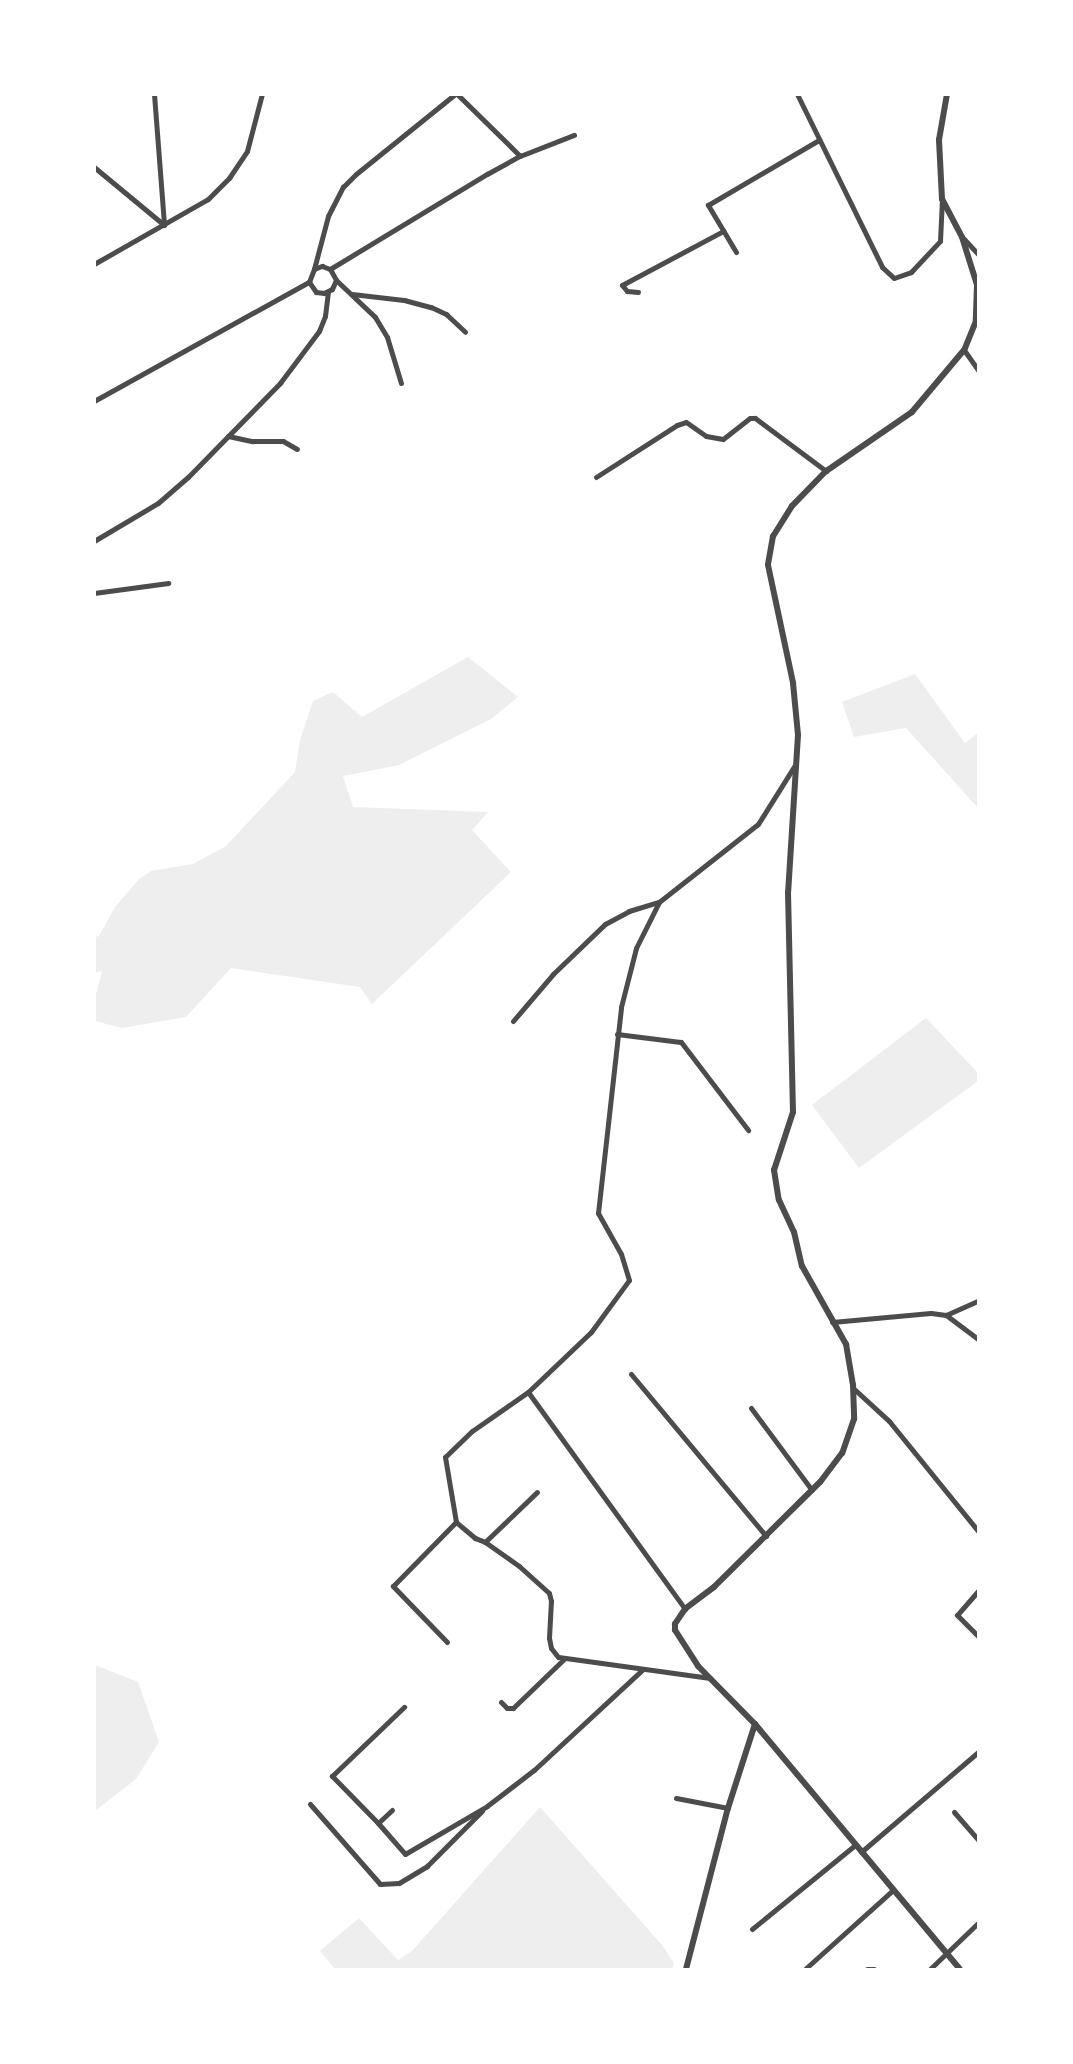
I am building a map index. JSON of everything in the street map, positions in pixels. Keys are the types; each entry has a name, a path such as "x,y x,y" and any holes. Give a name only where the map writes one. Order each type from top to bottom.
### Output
{"street":[{"path":"154,94 164,225"},
{"path":"94,264 208,199 229,178 247,151 261,94"},
{"path":"94,401 309,282 328,216 343,187 456,94 520,156"},
{"path":"797,94 882,267 894,278 911,272 940,240 942,199 939,140 947,94"},
{"path":"330,269 520,156 574,135"},
{"path":"736,252 708,205 820,141"},
{"path":"94,167 164,225"},
{"path":"942,199 962,237 977,285 976,321 964,350 912,412 826,471 781,520 769,548 768,565 793,683 799,735 788,892 793,1112 774,1170 779,1200 794,1232 802,1266 846,1344 853,1388 854,1419 842,1453 812,1490 714,1587 685,1609 675,1624 675,1630 698,1666 755,1724 960,1969"},
{"path":"638,292 627,291 622,285 723,231"},
{"path":"962,237 978,254"},
{"path":"314,269 323,266 330,269 336,280 383,328 401,383"},
{"path":"94,541 158,503 280,383 307,350 325,316 328,292 336,280"},
{"path":"309,282 316,292 328,292"},
{"path":"350,294 404,300 430,307 446,314 465,331"},
{"path":"964,350 978,369"},
{"path":"596,477 677,425 686,422 706,436 723,439 750,418 755,418 826,471"},
{"path":"228,436 252,442 283,442 297,449"},
{"path":"94,593 168,583"},
{"path":"513,1021 553,974 605,924 629,911 659,902 758,824 797,763"},
{"path":"659,902 636,948 617,1034 598,1213 621,1254 629,1280 591,1332 528,1391 472,1431 445,1457 456,1522 549,1592 551,1648 564,1659 710,1678"},
{"path":"617,1034 681,1042 748,1130"},
{"path":"946,1315 978,1301"},
{"path":"832,1322 931,1312 946,1315 978,1339"},
{"path":"631,1374 765,1536"},
{"path":"853,1388 889,1422 978,1531"},
{"path":"528,1391 685,1609"},
{"path":"751,1408 812,1490"},
{"path":"485,1542 537,1492"},
{"path":"447,1642 393,1586 456,1522"},
{"path":"978,1591 957,1615 978,1636"},
{"path":"501,1702 508,1709 513,1708 564,1659"},
{"path":"404,1707 332,1776 405,1854 486,1806 534,1770 642,1670"},
{"path":"686,1969 728,1808 755,1724"},
{"path":"861,1852 978,1752"},
{"path":"676,1798 728,1808"},
{"path":"310,1804 380,1884 399,1883 427,1866 486,1806"},
{"path":"378,1823 392,1810"},
{"path":"954,1812 978,1840"},
{"path":"751,1929 855,1845"},
{"path":"805,1969 893,1890"},
{"path":"930,1969 978,1923"},
{"path":"867,1969 874,1969"}],"shaded area":[{"path":"468,657 518,697 491,719 399,765 343,776 353,807 488,812 472,830 511,872 372,1004 360,987 231,968 186,1017 122,1028 95,1021 95,998 102,971 95,973 95,937 99,936 115,907 139,879 151,871 193,864 226,846 295,772 300,740 313,701 333,692 362,717"},
{"path":"915,674 965,743 978,733 978,808 906,728 854,737 842,702"},
{"path":"926,1018 978,1073 978,1081 859,1168 812,1105"},
{"path":"95,1665 138,1682 159,1742 136,1779 95,1811"},
{"path":"540,1807 662,1945 674,1963 672,1969 335,1969 320,1951 359,1918 398,1960 412,1951"}]}
